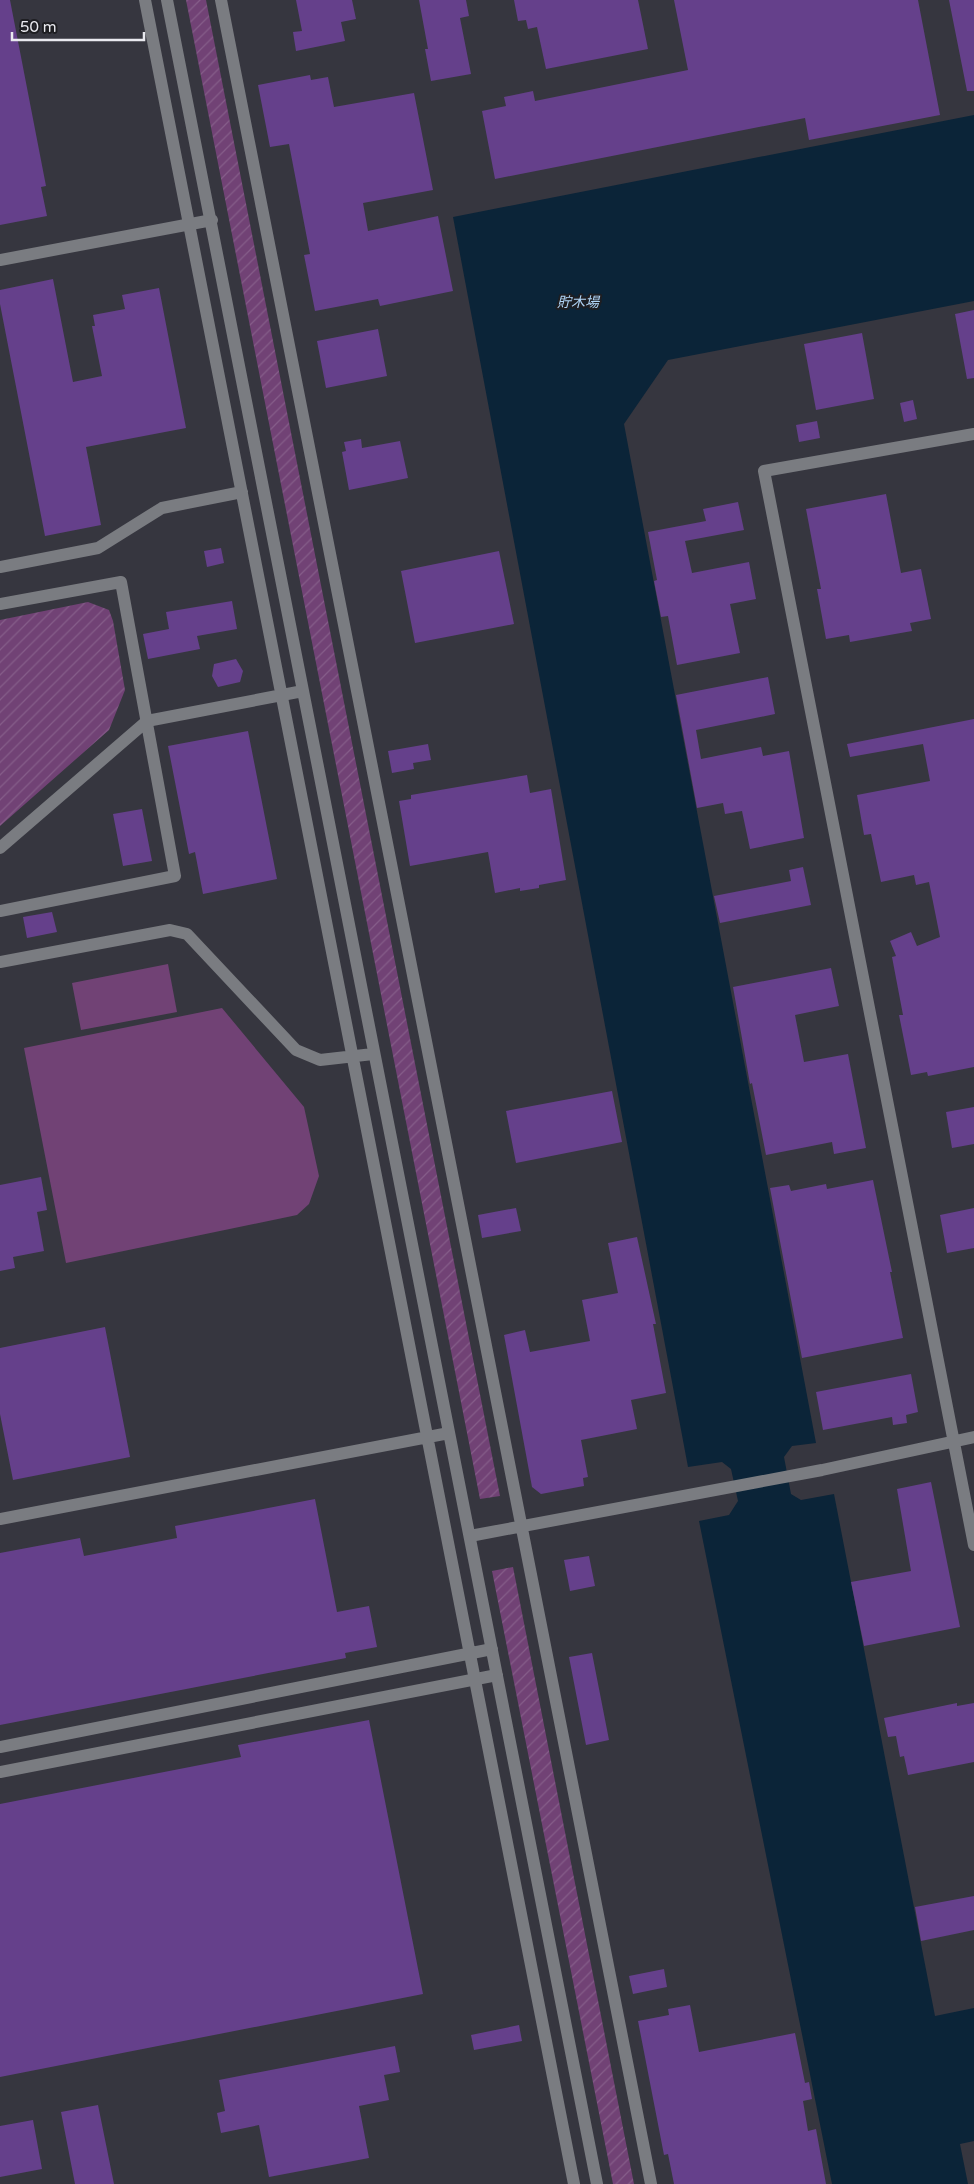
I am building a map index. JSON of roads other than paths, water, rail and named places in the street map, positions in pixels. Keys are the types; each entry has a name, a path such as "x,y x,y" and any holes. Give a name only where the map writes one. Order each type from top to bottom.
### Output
{"street":[{"path":"145,0 351,1057 428,1437 574,2184"},
{"path":"167,0 212,220 373,1054 597,2184"},
{"path":"221,0 651,2184"},
{"path":"0,260 212,220"},
{"path":"974,434 764,471 974,1545"},
{"path":"0,567 98,548 162,508 242,492"},
{"path":"0,604 121,582 175,876 0,911"},
{"path":"0,848 147,721 302,691"},
{"path":"0,962 178,930 187,934 296,1050 320,1060 373,1054"},
{"path":"0,1519 449,1433"},
{"path":"470,1536 822,1470 974,1437"},
{"path":"0,1747 492,1648"},
{"path":"0,1772 497,1674"}],"water":[{"name":"貯木場","path":"974,115 974,301 668,360 624,424 816,1443 792,1446 784,1457 791,1494 801,1500 834,1494 935,2016 974,2008 974,2141 960,2144 968,2184 832,2184 699,1521 729,1515 738,1501 731,1469 722,1462 688,1467 453,217"}]}
